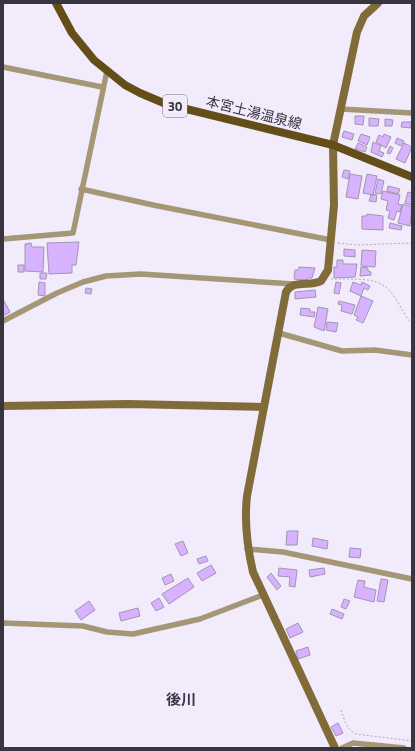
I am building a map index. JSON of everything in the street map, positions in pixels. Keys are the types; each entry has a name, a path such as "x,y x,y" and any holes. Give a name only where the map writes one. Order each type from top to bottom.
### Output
{"main road":[{"name":"本宮土湯温泉線","path":"56,3 75,37 107,71 125,85 166,104 333,145 412,177"}],"street":[{"path":"3,321 57,293 83,282 106,276 141,274 297,284 314,284 324,279 328,270 332,241 334,204 333,145 357,32 364,16 378,3"},
{"path":"3,68 102,87"},
{"path":"3,238 72,233 102,87 107,71"},
{"path":"341,109 412,113"},
{"path":"81,189 161,207 332,241"},
{"path":"297,284 290,287 286,292 247,496 244,520 253,572 335,748"},
{"path":"279,333 342,351 375,350 412,355"},
{"path":"3,406 128,404 264,407"},
{"path":"248,548 283,552 412,579"},
{"path":"3,623 83,626 107,632 133,634 200,619 263,595"},
{"path":"342,748 353,743 404,748"}],"path":[{"path":"332,241 357,245 412,243"},
{"path":"324,279 371,280 380,283 390,292 412,324"},
{"path":"341,710 346,727 349,731 356,734 412,741"}],"building":[{"path":"355,116 364,116 363,125 355,124"},
{"path":"369,118 379,119 378,126 369,126"},
{"path":"385,119 393,120 392,126 385,126"},
{"path":"402,122 411,122 411,128 401,127"},
{"path":"344,131 354,134 352,140 342,137"},
{"path":"361,134 370,137 367,145 358,141"},
{"path":"384,134 391,137 386,148 376,142 379,135 383,137"},
{"path":"397,138 404,141 401,146 395,143"},
{"path":"373,142 381,146 379,151 384,153 382,157 371,152"},
{"path":"358,143 367,147 365,152 355,149"},
{"path":"404,143 412,147 405,163 396,159"},
{"path":"390,146 393,148 390,154 387,153"},
{"path":"344,170 350,171 348,179 342,177"},
{"path":"350,174 362,176 358,199 346,197"},
{"path":"367,174 377,176 373,195 363,193"},
{"path":"378,179 384,181 381,194 375,193"},
{"path":"388,186 400,189 398,194 387,191"},
{"path":"383,191 400,195 398,204 402,205 400,212 397,211 394,220 388,218 390,211 386,210 388,201 381,199"},
{"path":"408,192 412,193 412,205 405,203"},
{"path":"373,194 377,195 376,202 369,201 371,195 373,196"},
{"path":"403,204 412,207 410,226 398,223"},
{"path":"367,214 383,216 383,230 362,229 362,216 367,216"},
{"path":"390,223 402,226 401,230 389,228"},
{"path":"79,242 76,265 72,265 72,273 49,274 47,243"},
{"path":"31,243 32,247 44,247 43,272 25,271 25,244"},
{"path":"344,249 355,250 355,257 344,256"},
{"path":"362,250 376,251 375,267 361,266"},
{"path":"337,260 343,260 343,264 357,264 355,277 334,278 334,267 337,267"},
{"path":"18,265 24,265 24,272 18,272"},
{"path":"299,267 315,268 312,278 308,278 307,280 294,279 295,270 298,270"},
{"path":"361,267 368,268 371,275 360,276"},
{"path":"40,273 47,273 46,279 40,279"},
{"path":"39,282 45,283 45,296 38,295"},
{"path":"336,282 341,283 339,294 334,293"},
{"path":"353,282 361,285 362,282 370,286 368,290 364,288 361,296 350,291"},
{"path":"86,288 92,289 91,294 85,293"},
{"path":"315,290 316,297 295,299 295,292"},
{"path":"361,296 373,301 363,323 356,320 358,317 354,315"},
{"path":"3,299 10,312 3,316"},
{"path":"339,301 355,305 352,314 341,311 342,305 338,304"},
{"path":"318,307 328,309 324,331 314,327"},
{"path":"301,308 310,309 310,312 315,312 314,317 300,315"},
{"path":"327,322 338,323 336,332 326,330"},
{"path":"287,531 298,531 297,545 286,545"},
{"path":"313,538 328,541 327,549 312,546"},
{"path":"183,541 188,553 181,556 175,544"},
{"path":"350,548 361,549 360,558 349,557"},
{"path":"206,556 208,561 199,564 197,559"},
{"path":"211,565 216,573 202,581 197,573"},
{"path":"279,568 297,570 295,587 289,586 290,577 278,576"},
{"path":"324,568 325,574 310,577 309,570"},
{"path":"271,573 281,586 277,590 267,577"},
{"path":"171,574 174,581 165,585 162,578"},
{"path":"188,578 194,587 169,604 162,594"},
{"path":"381,579 388,580 384,602 377,601"},
{"path":"358,580 365,581 364,587 376,590 374,602 354,597"},
{"path":"159,598 164,607 156,611 151,603"},
{"path":"344,599 350,601 346,609 341,607"},
{"path":"89,601 95,610 81,620 75,611"},
{"path":"138,608 140,616 121,621 119,613"},
{"path":"332,609 344,614 342,619 330,614"},
{"path":"298,623 303,632 290,638 286,629"},
{"path":"308,647 310,655 298,659 296,651"},
{"path":"338,723 343,733 336,736 331,727"}],"district":[{"name":"後川","path":"181,699"}]}
